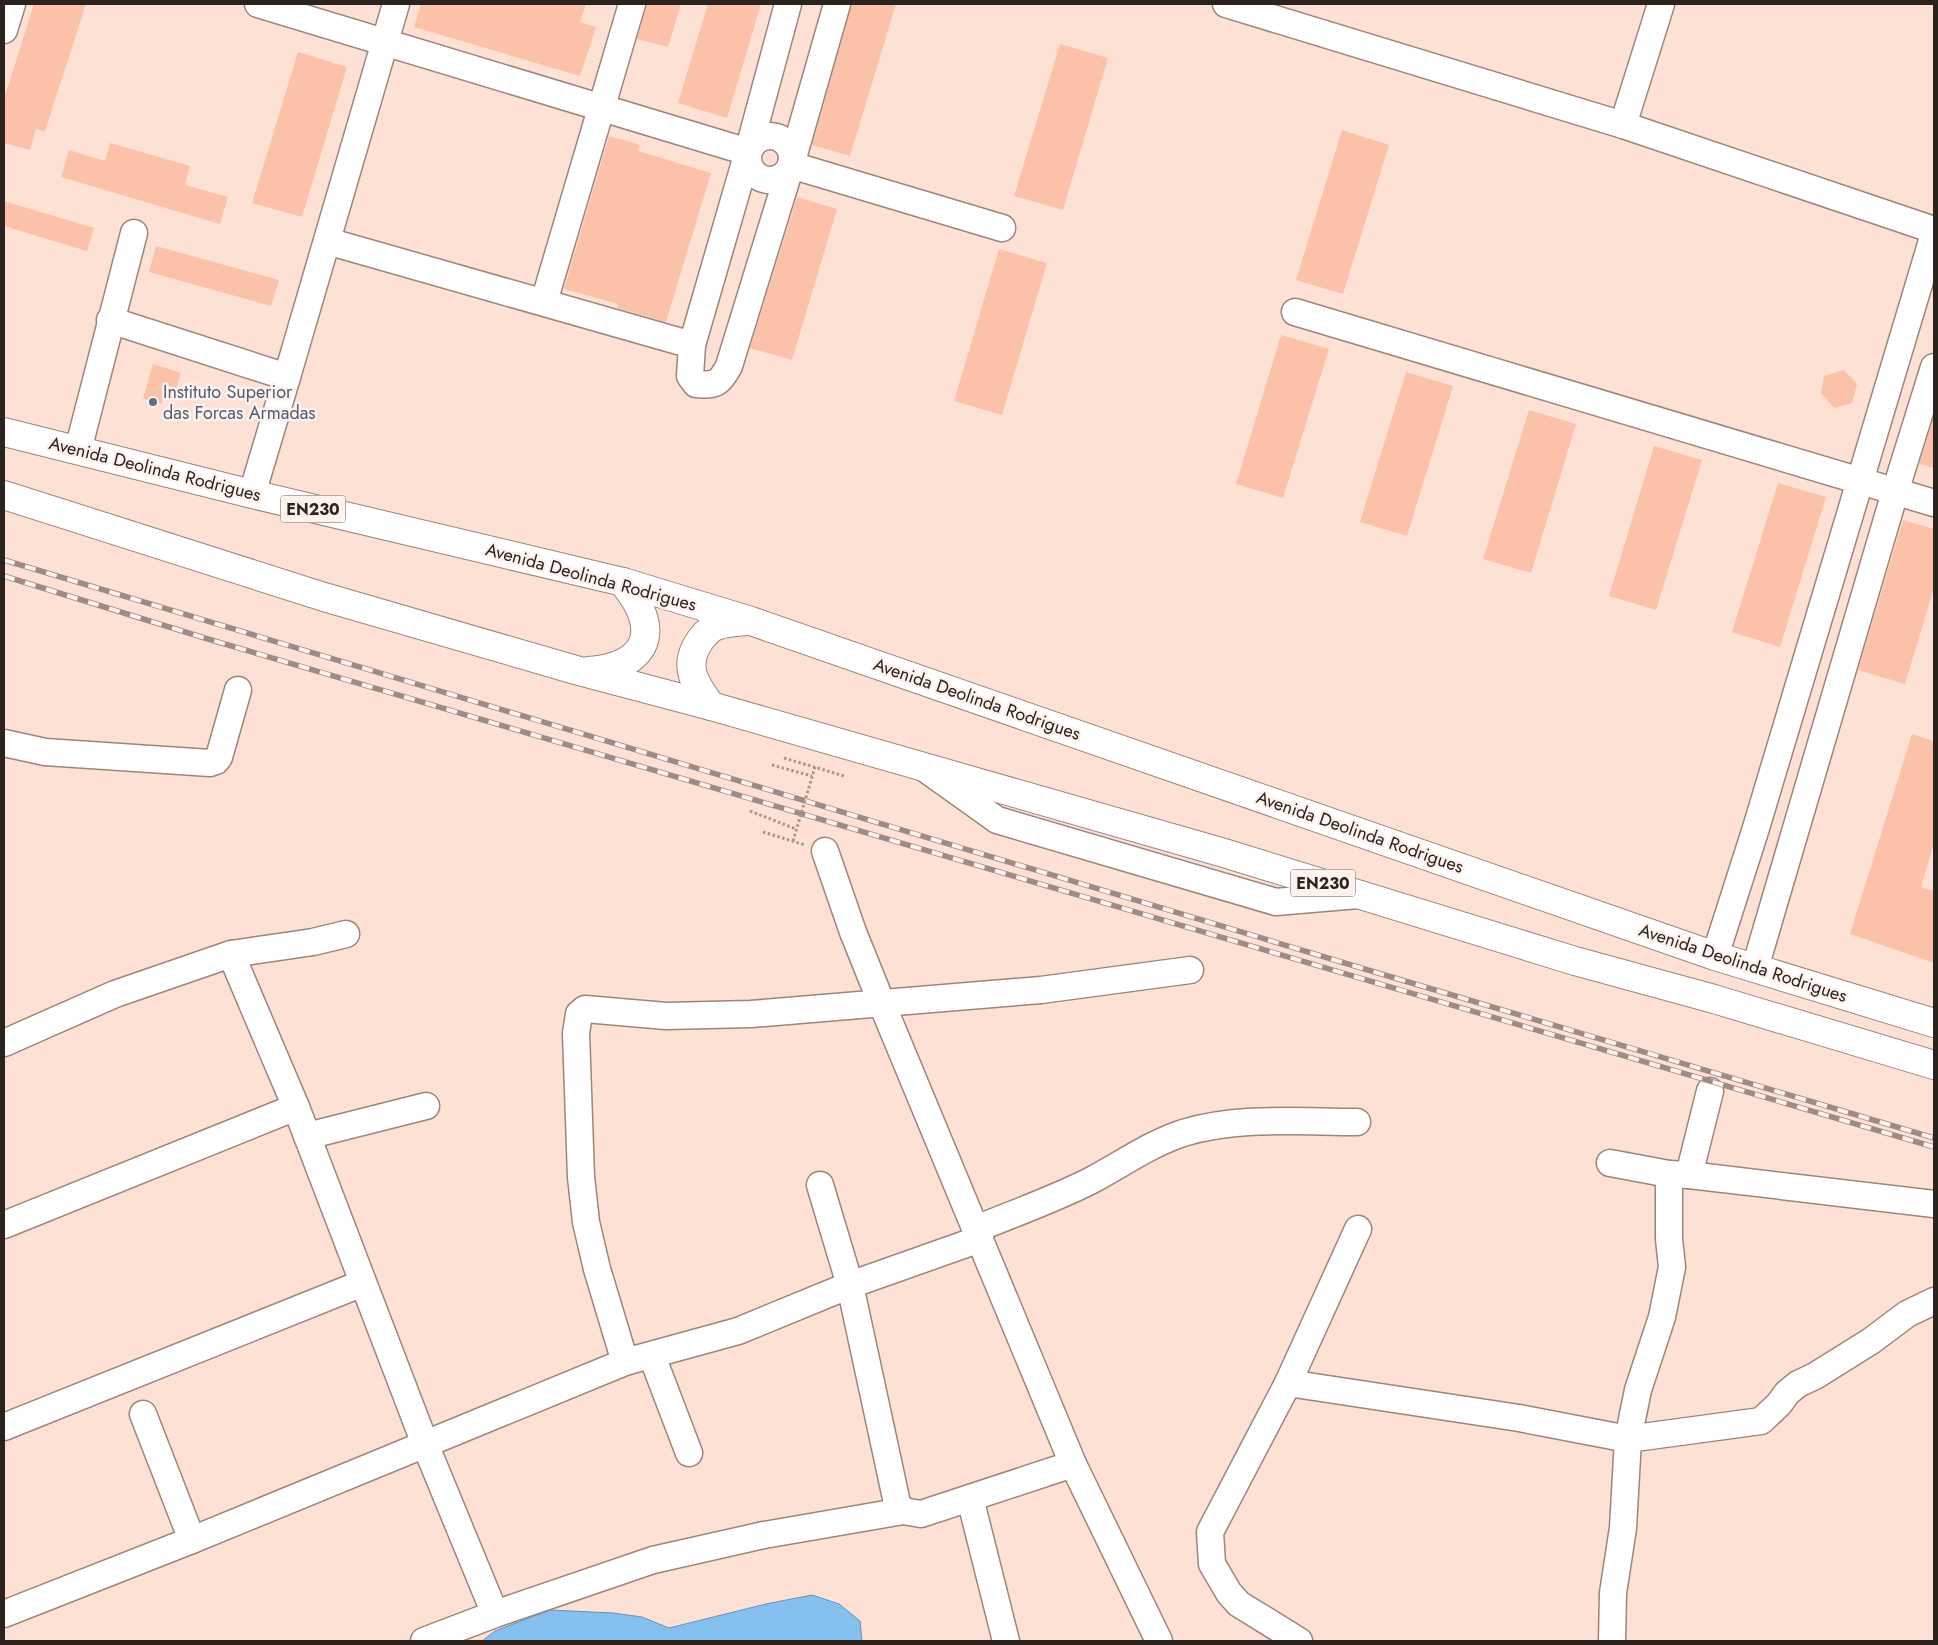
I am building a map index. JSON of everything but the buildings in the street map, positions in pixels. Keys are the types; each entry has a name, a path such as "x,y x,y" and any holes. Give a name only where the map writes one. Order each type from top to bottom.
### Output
{"highway":[{"name":"Avenida Deolinda Rodrigues","path":"4,432 252,494 622,582 751,621 1715,956 1934,1023"},
{"name":"EN230","path":"4,495 324,597 1224,853 1575,961 1714,999 1934,1064"},
{"path":"579,671 598,670 624,664 636,655 643,642 645,630 642,613 635,599 622,582"},
{"path":"711,706 697,687 693,677 691,665 695,647 704,634 714,626 751,621"}],"street":[{"path":"4,30 12,4"},
{"path":"258,4 748,152"},
{"path":"252,494 396,4"},
{"path":"544,302 632,4"},
{"path":"788,4 748,152 692,345 690,376 696,384 709,385 721,380 729,366 791,165 837,4"},
{"path":"1226,4 1623,125 1934,230"},
{"path":"1623,125 1661,4"},
{"path":"748,152 755,142 761,138 776,137 788,146 791,152 791,165"},
{"path":"791,165 1002,228"},
{"path":"78,450 134,233"},
{"path":"1715,956 1756,828 1934,234"},
{"path":"327,241 692,345"},
{"path":"1295,312 1934,503"},
{"path":"110,320 287,378"},
{"path":"1755,968 1934,366"},
{"path":"4,743 45,752 210,763 216,761 220,756 238,690"},
{"path":"1756,828 1793,840"},
{"path":"825,851 853,932 882,1004 1073,1464 1159,1641"},
{"path":"4,1043 115,994 231,954 313,942 346,934"},
{"path":"231,954 296,1107 426,1444 495,1614"},
{"path":"625,1362 597,1268 586,1222 581,1178 576,1033 579,1014 585,1009 666,1016 732,1014 882,1004 1041,990 1190,970"},
{"path":"1612,1641 1613,1593 1623,1528 1628,1439 1638,1390 1662,1317 1672,1267 1669,1240 1679,1175 1710,1091"},
{"path":"307,1136 426,1106"},
{"path":"4,1225 296,1107"},
{"path":"4,1614 192,1540 625,1362 738,1331 978,1234 1091,1180 1152,1145 1183,1133 1215,1126 1264,1121 1357,1122"},
{"path":"1610,1163 1679,1175 1934,1204"},
{"path":"820,1185 850,1285 898,1503 903,1511"},
{"path":"1299,1641 1239,1604 1229,1593 1212,1564 1210,1532 1288,1383 1358,1229"},
{"path":"4,1427 363,1283"},
{"path":"1288,1383 1519,1418 1628,1439 1761,1421 1798,1384 1872,1341 1907,1314 1934,1301"},
{"path":"652,1356 689,1453"},
{"path":"143,1414 192,1540"},
{"path":"424,1641 495,1614 653,1560 764,1536 903,1511 921,1514 1073,1464"},
{"path":"970,1498 1006,1641"}],"path":[{"path":"784,758 844,776"},
{"path":"772,765 812,776"},
{"path":"792,841 815,767"},
{"path":"750,811 796,829"},
{"path":"763,832 825,851"}],"water":[{"path":"812,1595 839,1604 860,1621 862,1641 482,1641 495,1631 550,1610 613,1613 642,1617 669,1628 766,1604"}],"railway":[{"path":"4,560 1934,1138"},
{"path":"4,576 208,639 1934,1147"}],"place":[{"name":"Instituto Superior das Forcas Armadas","path":"153,402"}]}
